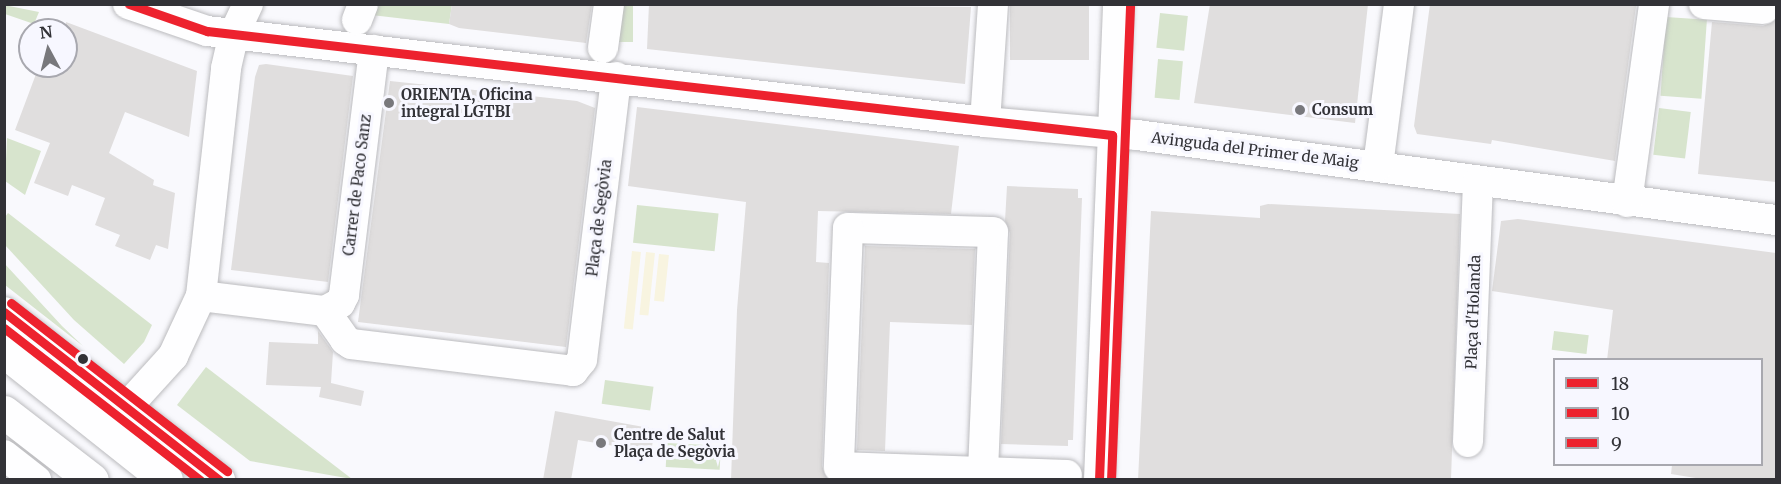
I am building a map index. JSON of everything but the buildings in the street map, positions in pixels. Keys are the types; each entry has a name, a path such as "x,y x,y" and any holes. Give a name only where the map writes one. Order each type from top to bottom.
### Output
{"main road":[{"path":"4,351 117,419 166,480"},
{"path":"4,412 92,480"}],"street":[{"name":"Avinguda del Primer de Maig","path":"128,4 190,28 234,34 616,76 985,122 1112,135 1137,135 1378,166 1627,202 1776,220"},
{"path":"117,419 173,357 201,296 226,68 234,34 248,4"},
{"path":"603,48 609,4"},
{"path":"1099,480 1118,4"},
{"path":"1378,166 1399,4"},
{"path":"1627,202 1654,4"},
{"path":"1704,4 1764,9"},
{"path":"985,122 987,5"},
{"name":"Carrer de Paco Sanz","path":"325,311 340,303 344,295 374,50"},
{"name":"Plaça de Segòvia","path":"325,311 345,340 351,344 573,371 582,360 616,76"},
{"name":"Plaça d'Holanda","path":"1468,442 1478,182"},
{"path":"983,471 993,232 848,228 839,467 1067,475"},
{"path":"201,296 325,311"},
{"path":"4,312 117,419 220,480"},
{"path":"4,455 36,480"}],"green space":[{"path":"4,5 39,12 36,18 18,18 5,14"},
{"path":"357,5 452,5 449,24 354,13"},
{"path":"618,5 633,5 633,42 618,42"},
{"path":"1160,13 1188,16 1184,51 1156,48"},
{"path":"1666,17 1707,20 1701,99 1660,96"},
{"path":"1158,59 1183,61 1180,100 1155,98"},
{"path":"1659,108 1691,112 1685,159 1653,155"},
{"path":"7,138 41,151 25,195 5,181"},
{"path":"637,205 719,214 715,251 633,243"},
{"path":"8,213 152,325 144,342 124,364 74,320 5,245 5,217"},
{"path":"4,263 62,326 83,346 5,285"},
{"path":"1554,331 1589,335 1586,354 1552,350"},
{"path":"206,367 352,479 250,461 177,405"},
{"path":"605,380 654,387 650,411 602,404"},
{"path":"667,443 721,446 720,470 666,467"}],"sand":[{"path":"632,251 641,252 633,330 624,329"},
{"path":"646,252 655,253 648,316 639,315"},
{"path":"659,254 669,255 664,302 654,301"}],"transit line":[{"name":"18","path":"129,4 207,31 1112,135"},
{"name":"10","path":"1111,480 1130,4"},
{"name":"18","path":"1099,480 1112,135"},
{"name":"9","path":"11,303 227,471"},
{"name":"18","path":"4,312 219,480"},
{"name":"10","path":"4,328 200,480"}],"place":[{"name":"ORIENTA, Oficina integral LGTBI","path":"389,103"},
{"name":"Consum","path":"1300,110"},
{"name":"Centre de Salut Plaça de Segòvia","path":"601,443"}]}
